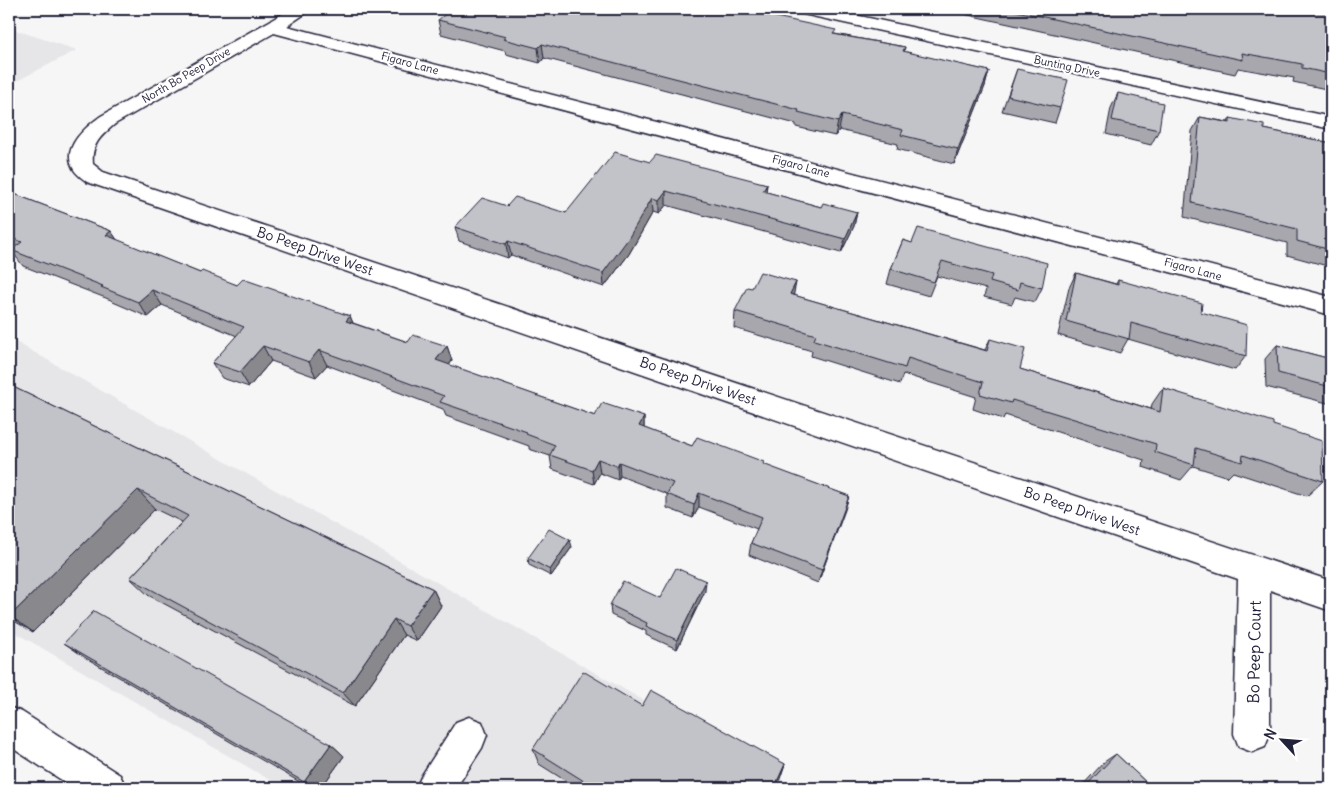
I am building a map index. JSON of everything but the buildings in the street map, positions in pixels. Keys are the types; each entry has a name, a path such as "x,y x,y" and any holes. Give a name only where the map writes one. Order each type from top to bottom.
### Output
{"street":[{"name":"North Bo Peep Drive","path":"80,152 88,136 108,120 303,9"},
{"name":"Bunting Drive","path":"803,9 1331,123"},
{"name":"Figaro Lane","path":"271,27 1331,306"},
{"name":"Bo Peep Drive West","path":"80,152 82,166 95,177 1331,596"},
{"name":"Bo Peep Court","path":"1252,734 1254,570"},
{"path":"9,725 107,788"},
{"path":"435,788 469,735"}],"shaded area":[{"path":"9,28 77,50 9,85"},
{"path":"9,338 797,788 284,788 9,629"}]}
